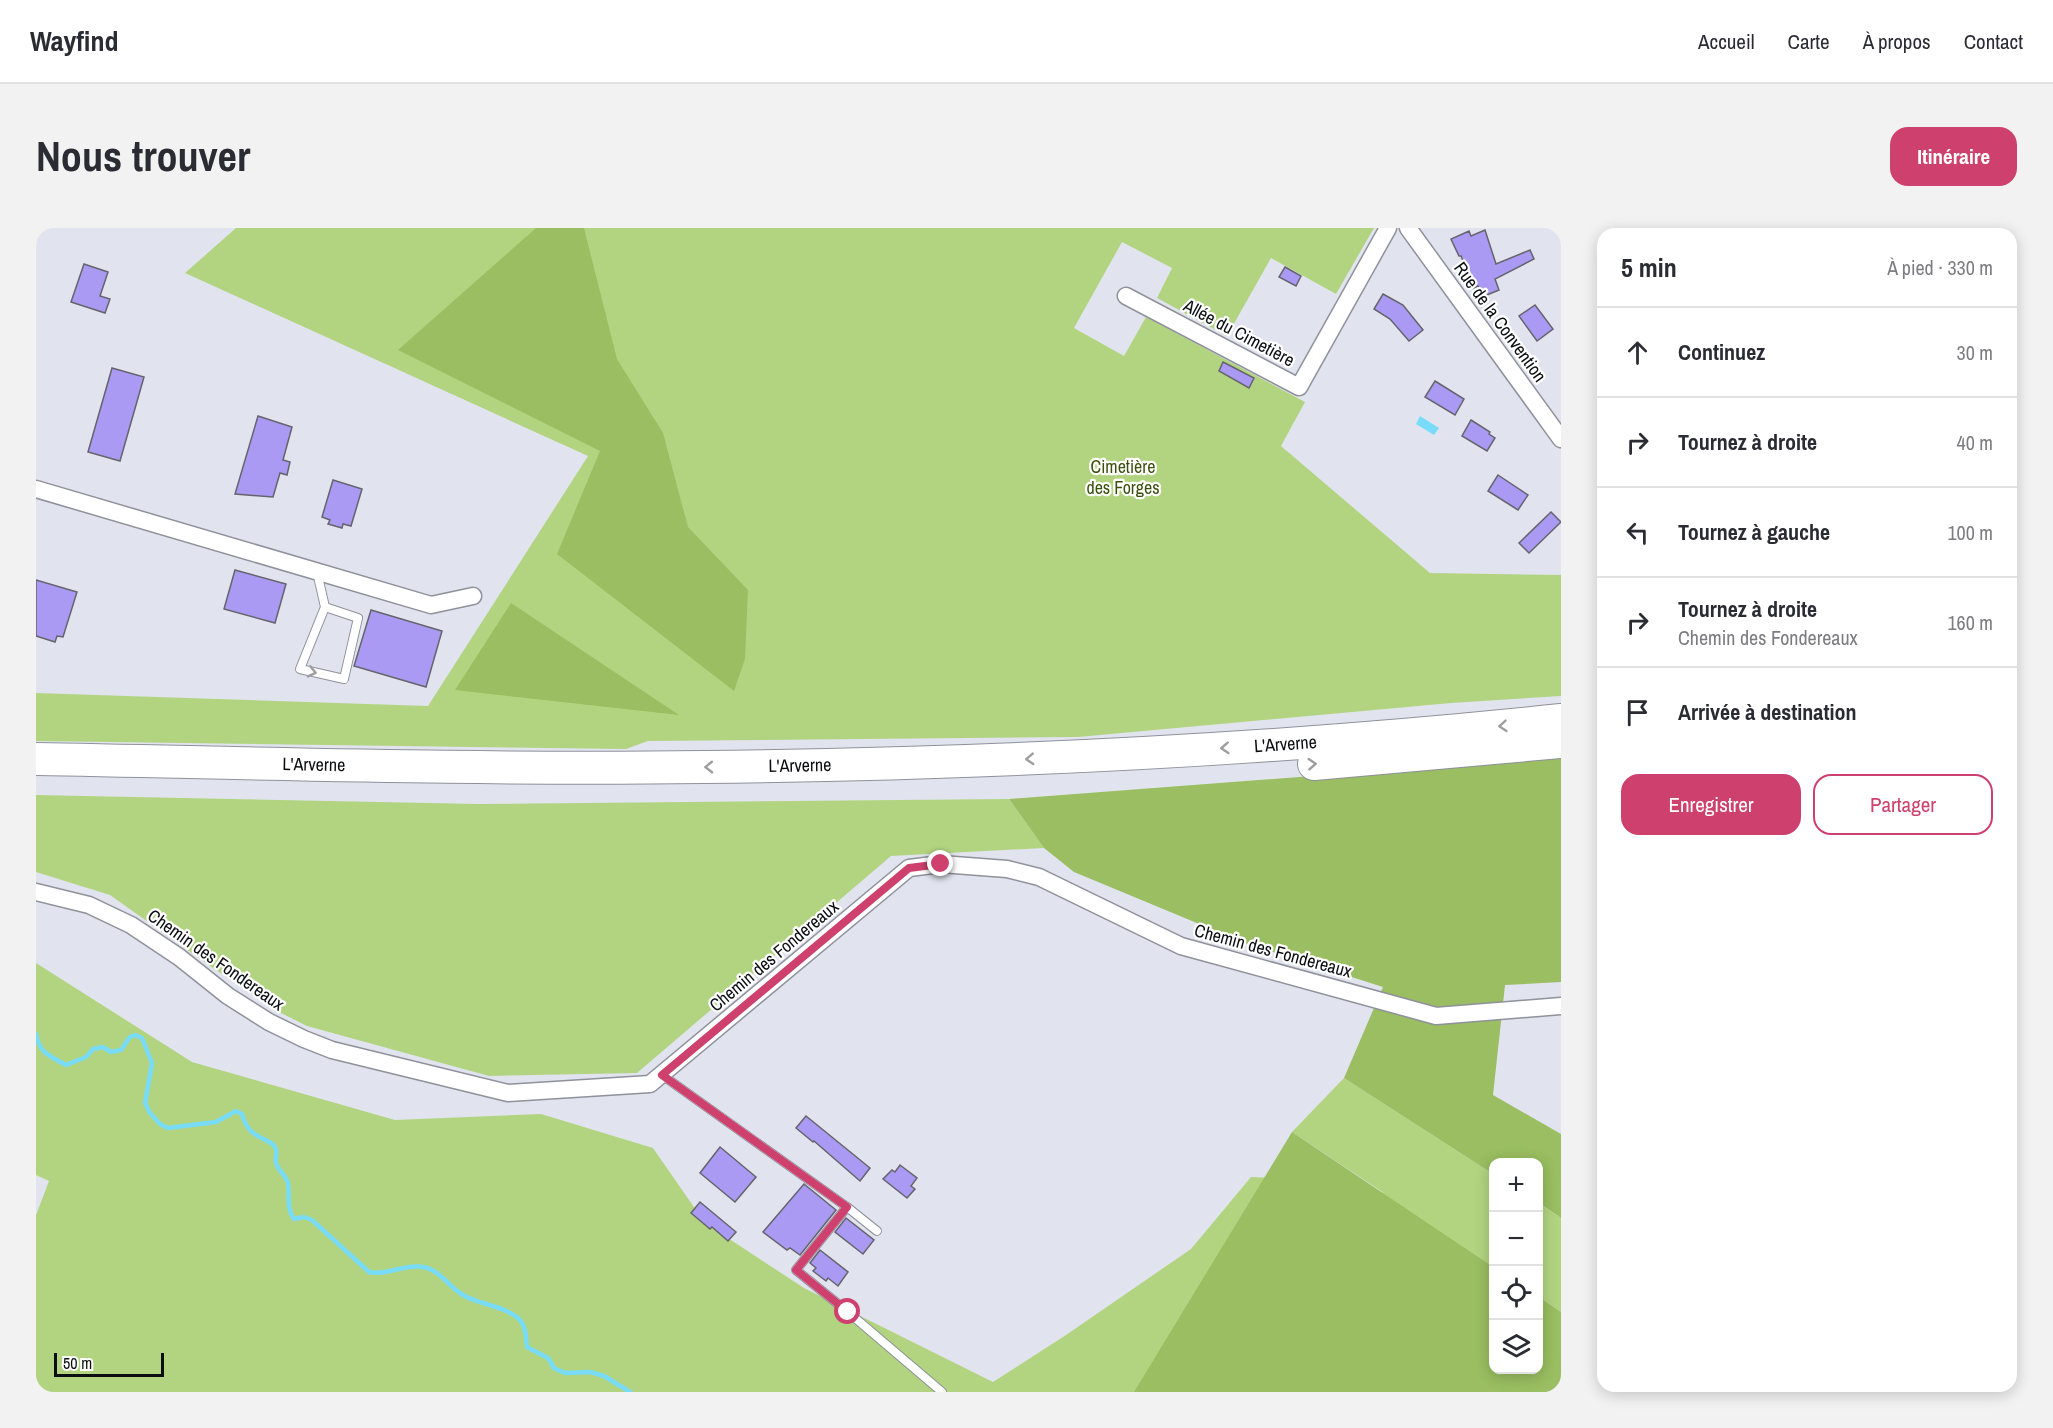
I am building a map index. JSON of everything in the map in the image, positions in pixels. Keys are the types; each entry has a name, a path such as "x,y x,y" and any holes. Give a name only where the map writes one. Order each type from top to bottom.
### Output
{"highway":[{"name":"L'Arverne","path":"36,759 525,767 846,764 1152,753 1561,720"},
{"name":"L'Arverne","path":"36,780 386,786 691,787 1001,781 1284,766 1561,742"}],"street":[{"name":"Allée du Cimetière","path":"1126,296 1299,387 1388,228"},
{"name":"Rue de la Convention","path":"1408,228 1561,439"},
{"path":"36,489 431,605 473,596"},
{"name":"Chemin des Fondereaux","path":"36,892 89,905 131,925 179,957 228,996 269,1022 304,1039 332,1050 508,1093 650,1084 909,868 941,864 1007,869 1039,877 1181,946 1436,1016 1561,1006"}],"lane":[{"path":"317,571 325,607 300,669 344,679 358,618 325,607"},
{"path":"662,1075 847,1207 877,1232"},
{"path":"847,1207 796,1270 942,1392"}],"green space":[{"name":"Cimetière des Forges","path":"236,228 1374,228 1336,294 1271,258 1227,336 1157,298 1172,268 1122,242 1074,328 1124,356 1146,317 1305,402 1281,446 1430,573 1561,575 1561,696 1451,703 1078,737 648,741 626,749 36,741 36,693 428,706 588,456 185,273"},
{"path":"536,228 584,228 617,359 663,433 688,527 748,590 745,659 734,691 557,554 600,451 398,350"},
{"path":"511,603 679,715 455,690"},
{"path":"1561,757 1561,982 1505,985 1493,1095 1561,1134 1561,1218 1543,1206 1543,1158 1489,1158 1489,1171 1344,1078 1383,987 1245,943 1074,872 1044,848 1009,799"},
{"path":"36,795 478,804 1009,799 1044,848 891,856 637,1073 489,1076 307,1026 279,1012 110,895 36,872"},
{"path":"36,963 192,1062 395,1120 541,1114 653,1148 705,1223 804,1288 993,1382 1191,1249 1251,1177 1333,1180 1384,1193 1292,1132 1344,1078 1489,1171 1489,1374 1541,1374 1554,1392 36,1392 36,1215 49,1181 36,1175"},
{"path":"1292,1132 1489,1264 1489,1374 1543,1374 1543,1300 1561,1312 1561,1392 1134,1392"},
{"path":"1543,1206 1561,1218 1561,1312 1543,1300"}],"water":[{"path":"1420,416 1439,428 1434,435 1416,424"}],"building":[{"path":"1485,230 1496,264 1530,250 1534,259 1495,279 1499,290 1482,297 1478,286 1474,288 1461,256 1451,239 1469,231 1471,236"},
{"path":"84,264 108,272 100,296 110,299 105,313 71,302"},
{"path":"1285,267 1301,276 1296,286 1279,277"},
{"path":"1383,294 1403,305 1423,330 1409,341 1390,319 1374,309"},
{"path":"1535,305 1553,329 1537,341 1519,316"},
{"path":"1223,362 1254,378 1249,388 1219,371"},
{"path":"112,368 144,377 120,461 88,452"},
{"path":"1435,381 1464,399 1455,415 1425,397"},
{"path":"258,416 292,427 283,460 290,462 287,475 280,473 273,497 235,494"},
{"path":"1471,420 1495,438 1487,451 1462,436"},
{"path":"1498,475 1528,495 1518,510 1488,491"},
{"path":"333,480 362,489 351,526 343,524 342,528 328,524 330,520 322,517"},
{"path":"1551,512 1561,522 1529,553 1519,543"},
{"path":"235,570 286,584 275,623 224,609"},
{"path":"36,580 77,592 63,637 57,636 55,642 36,636"},
{"path":"371,610 442,631 426,687 354,666"},
{"path":"806,1116 870,1168 860,1181 796,1128"},
{"path":"720,1147 756,1177 735,1202 700,1173"},
{"path":"900,1165 917,1178 911,1186 915,1189 907,1198 883,1179 892,1170 895,1172"},
{"path":"804,1184 836,1210 800,1255 790,1248 787,1250 763,1232"},
{"path":"700,1202 736,1232 728,1241 691,1213"},
{"path":"846,1218 874,1240 863,1254 835,1232"},
{"path":"820,1250 848,1272 838,1286 828,1278 826,1281 813,1271 816,1268 810,1263"}],"waterway":[{"path":"36,1034 43,1050 66,1065 86,1057 93,1049 103,1047 111,1052 121,1050 130,1037 135,1035 142,1038 152,1063 145,1103 160,1124 168,1128 216,1122 236,1111 242,1114 250,1129 270,1142 276,1149 276,1163 288,1183 289,1206 294,1219 304,1217 312,1220 369,1272 409,1267 423,1267 435,1272 465,1296 514,1315 523,1326 527,1347 548,1358 554,1368 565,1373 590,1372 604,1376 630,1392"}],"route":[{"path":"848,1312 796,1270 847,1207 662,1075 909,868 941,864"}]}
